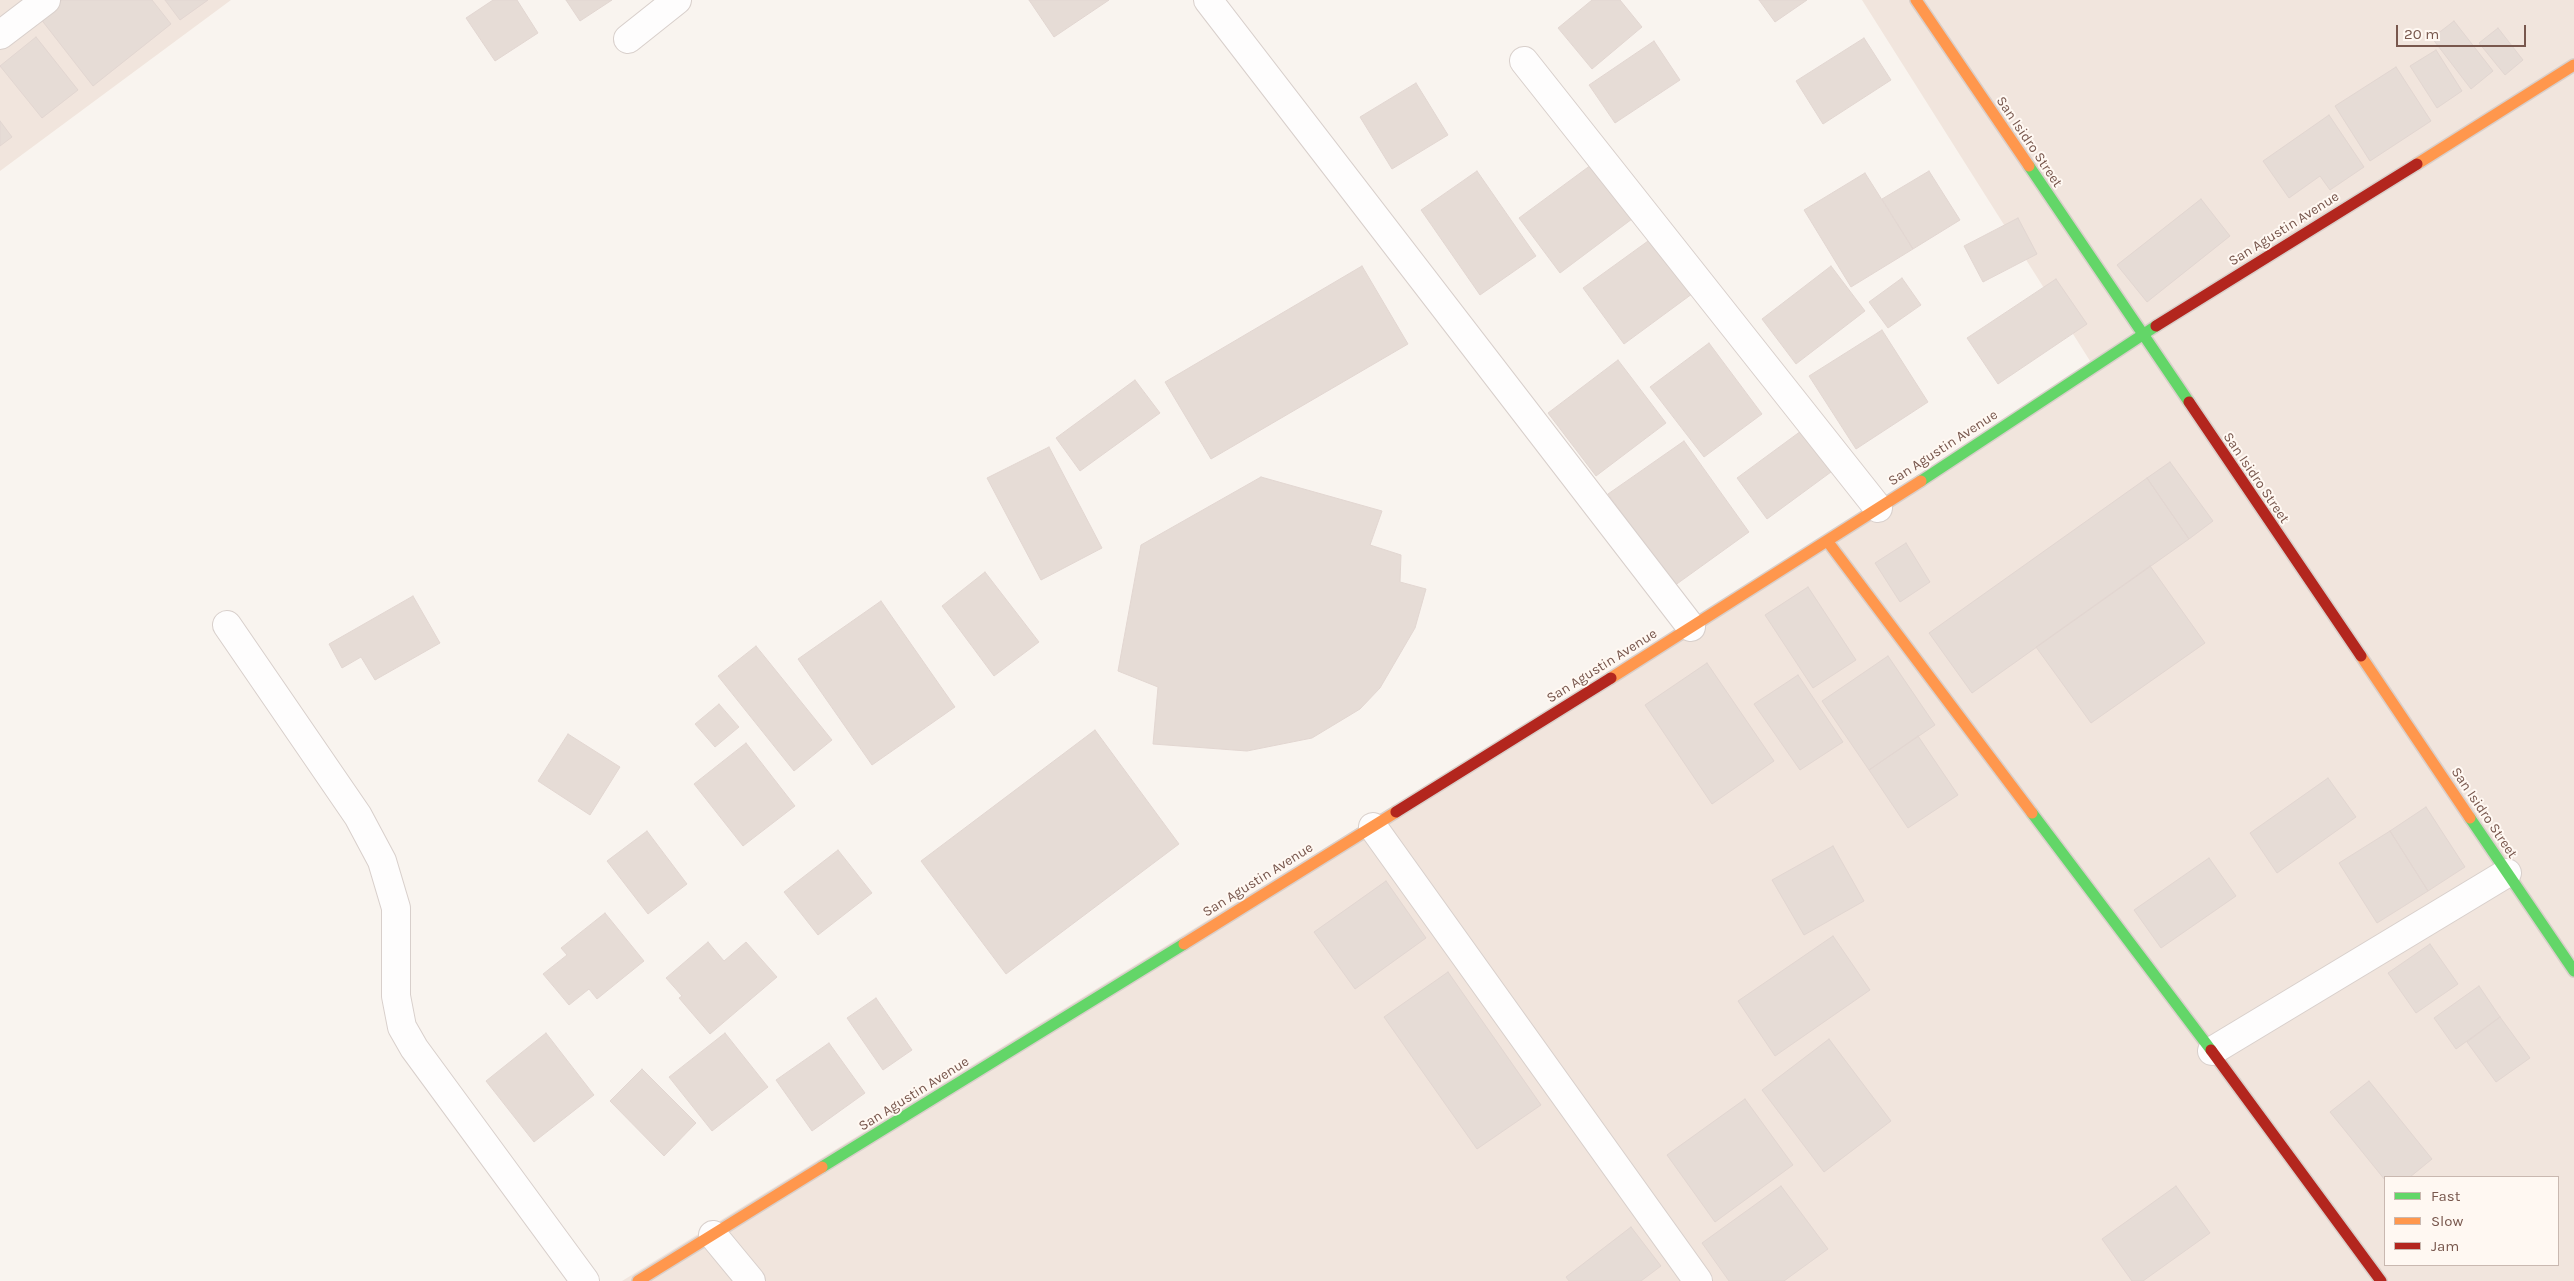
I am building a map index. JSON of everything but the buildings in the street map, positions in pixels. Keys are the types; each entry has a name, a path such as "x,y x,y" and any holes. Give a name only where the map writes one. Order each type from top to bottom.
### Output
{"street":[{"path":"0,34 46,0"},
{"path":"628,39 677,0"},
{"path":"1208,0 1691,627"},
{"name":"San Isidro Street","path":"1916,0 2141,336 2574,971"},
{"path":"1524,60 1878,508"},
{"name":"San Agustin Avenue","path":"638,1281 1373,827 1828,542 2141,336 2574,65"},
{"path":"1828,542 2212,1051 2381,1281"},
{"path":"227,625 358,816 382,861 396,908 396,996 402,1027 414,1048 585,1281"},
{"path":"1373,827 1698,1281"},
{"path":"2212,1051 2507,873"},
{"path":"714,1235 751,1281"}],"shaded area":[{"path":"0,0 231,0 0,171"},
{"path":"1862,0 2574,0 2574,1281 622,1281 2097,372"}],"traffic: fast":[{"path":"2029,166 2189,402"},
{"path":"1921,481 2156,326"},
{"path":"2032,813 2211,1050"},
{"path":"2470,818 2574,971"},
{"path":"822,1167 1184,944"}],"traffic: slow":[{"path":"1916,0 2029,166"},
{"path":"2417,164 2574,65"},
{"path":"1611,678 1921,481"},
{"path":"1828,542 2032,813"},
{"path":"2361,656 2470,818"},
{"path":"1184,944 1396,812"},
{"path":"638,1281 822,1167"}],"traffic: jam":[{"path":"2156,326 2417,164"},
{"path":"2189,402 2361,656"},
{"path":"1396,812 1611,678"},
{"path":"2211,1050 2381,1281"}]}
